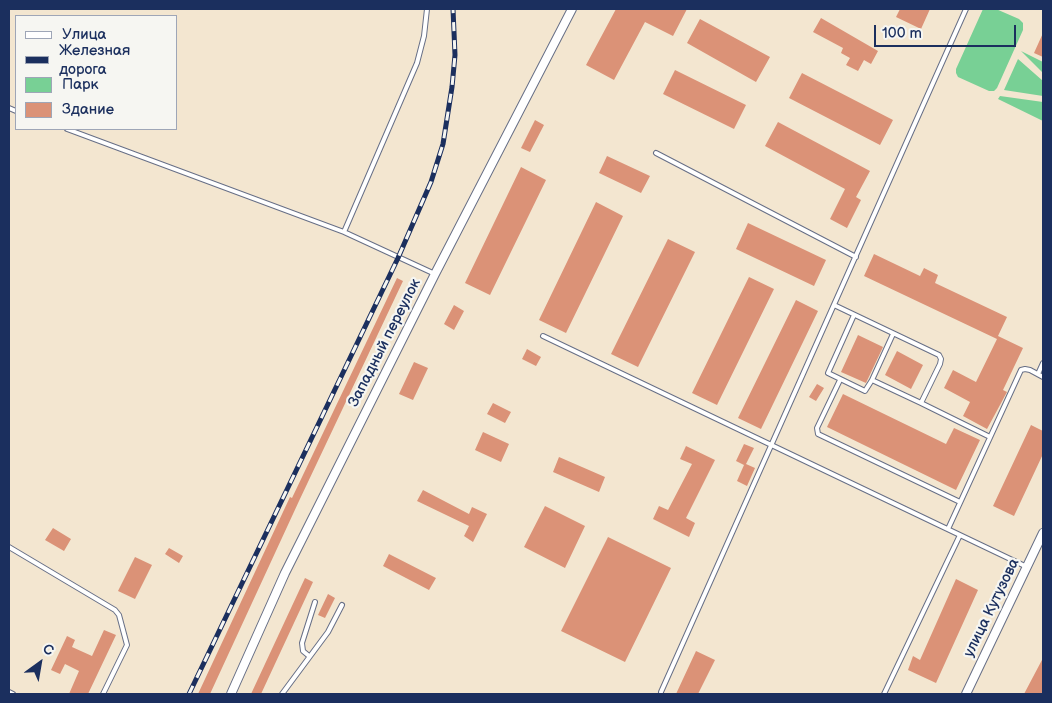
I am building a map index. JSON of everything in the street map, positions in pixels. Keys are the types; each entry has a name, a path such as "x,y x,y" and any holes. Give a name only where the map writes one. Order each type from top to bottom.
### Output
{"street":[{"name":"Западный переулок","path":"231,694 285,572 435,274 572,9"},
{"name":"улица Кутузова","path":"966,694 1043,533"}],"lane":[{"path":"344,232 417,64 424,36 427,9"},
{"path":"661,692 966,9"},
{"path":"70,130 344,232 435,274"},
{"path":"656,152 856,258"},
{"path":"834,305 939,355 941,359 940,364 921,403"},
{"path":"854,315 828,369 828,373 840,380 866,391 893,334"},
{"path":"542,336 1027,566"},
{"path":"1038,374 1043,363"},
{"path":"948,529 1021,370 1025,369 1043,377"},
{"path":"840,380 817,428 818,434 960,502"},
{"path":"872,380 990,437"},
{"path":"884,694 960,534"},
{"path":"9,547 114,610 119,615 127,645 103,694"},
{"path":"310,656 303,651 302,643 314,602"},
{"path":"282,694 328,632 342,604"},
{"path":"9,692 13,694"}],"green space":[{"path":"983,9 996,9 1019,19 1023,23 1023,30 994,91 989,91 958,77 956,73 956,69"},
{"path":"1021,51 1043,62 1043,73"},
{"path":"1018,59 1043,81 1043,96 1004,90"},
{"path":"1000,96 1043,102 1043,121 998,99"}],"building":[{"path":"616,9 687,9 673,36 645,22 614,80 586,65"},
{"path":"900,9 930,9 921,29 896,17"},
{"path":"821,18 878,51 871,64 864,60 858,71 846,65 850,58 841,53 843,48 813,32"},
{"path":"700,19 770,57 756,82 687,43"},
{"path":"1043,33 1043,57 1034,53"},
{"path":"675,70 746,105 734,129 663,94"},
{"path":"802,73 893,120 880,145 789,98"},
{"path":"535,120 544,125 530,152 521,148"},
{"path":"778,122 870,171 856,197 861,200 847,228 830,219 845,189 765,146"},
{"path":"607,156 650,176 641,193 599,173"},
{"path":"521,167 546,180 490,295 465,283"},
{"path":"596,202 623,216 566,333 539,320"},
{"path":"748,223 826,260 814,286 736,249"},
{"path":"668,239 695,252 638,367 611,354"},
{"path":"874,254 920,276 924,268 938,275 935,283 1007,317 998,336 1023,348 1003,390 1007,392 987,429 963,416 970,402 944,388 953,370 976,382 997,339 864,276"},
{"path":"749,277 774,289 717,405 692,393"},
{"path":"397,278 403,281 210,694 198,694 290,497 292,498"},
{"path":"796,300 818,311 761,429 738,418"},
{"path":"454,305 464,311 454,330 444,324"},
{"path":"858,335 883,347 866,383 841,372"},
{"path":"527,349 541,357 536,366 522,359"},
{"path":"897,351 923,365 911,389 885,375"},
{"path":"414,362 428,368 413,400 399,394"},
{"path":"817,384 824,388 816,401 809,397"},
{"path":"843,394 946,444 954,428 980,440 956,490 827,427"},
{"path":"493,403 511,412 505,423 487,414"},
{"path":"1031,425 1043,431 1043,454 1014,516 993,506"},
{"path":"483,432 509,444 501,462 475,450"},
{"path":"744,444 754,448 746,464 755,468 747,486 737,481 744,465 736,461"},
{"path":"686,446 715,460 686,518 695,523 689,537 653,519 659,506 668,510 692,464 680,459"},
{"path":"559,457 605,477 599,492 553,472"},
{"path":"423,490 469,514 472,507 487,514 473,542 464,536 469,526 417,501"},
{"path":"545,506 585,526 565,568 524,547"},
{"path":"53,528 71,539 64,551 45,540"},
{"path":"608,537 671,568 625,662 561,631"},
{"path":"169,548 183,556 179,563 165,554"},
{"path":"389,554 436,578 429,590 383,566"},
{"path":"135,557 152,565 135,599 118,591"},
{"path":"305,578 313,582 261,694 251,694"},
{"path":"956,579 978,590 936,683 908,670 913,656 920,660"},
{"path":"328,594 335,598 325,618 318,615"},
{"path":"104,630 116,635 88,694 69,694 79,671 65,664 60,674 51,670 67,636 75,640 72,647 92,656"},
{"path":"696,651 715,660 698,694 676,694"},
{"path":"1043,658 1043,694 1024,694"}],"railway":[{"path":"189,694 398,258 431,182 443,144 452,87 455,55 453,9"}]}
